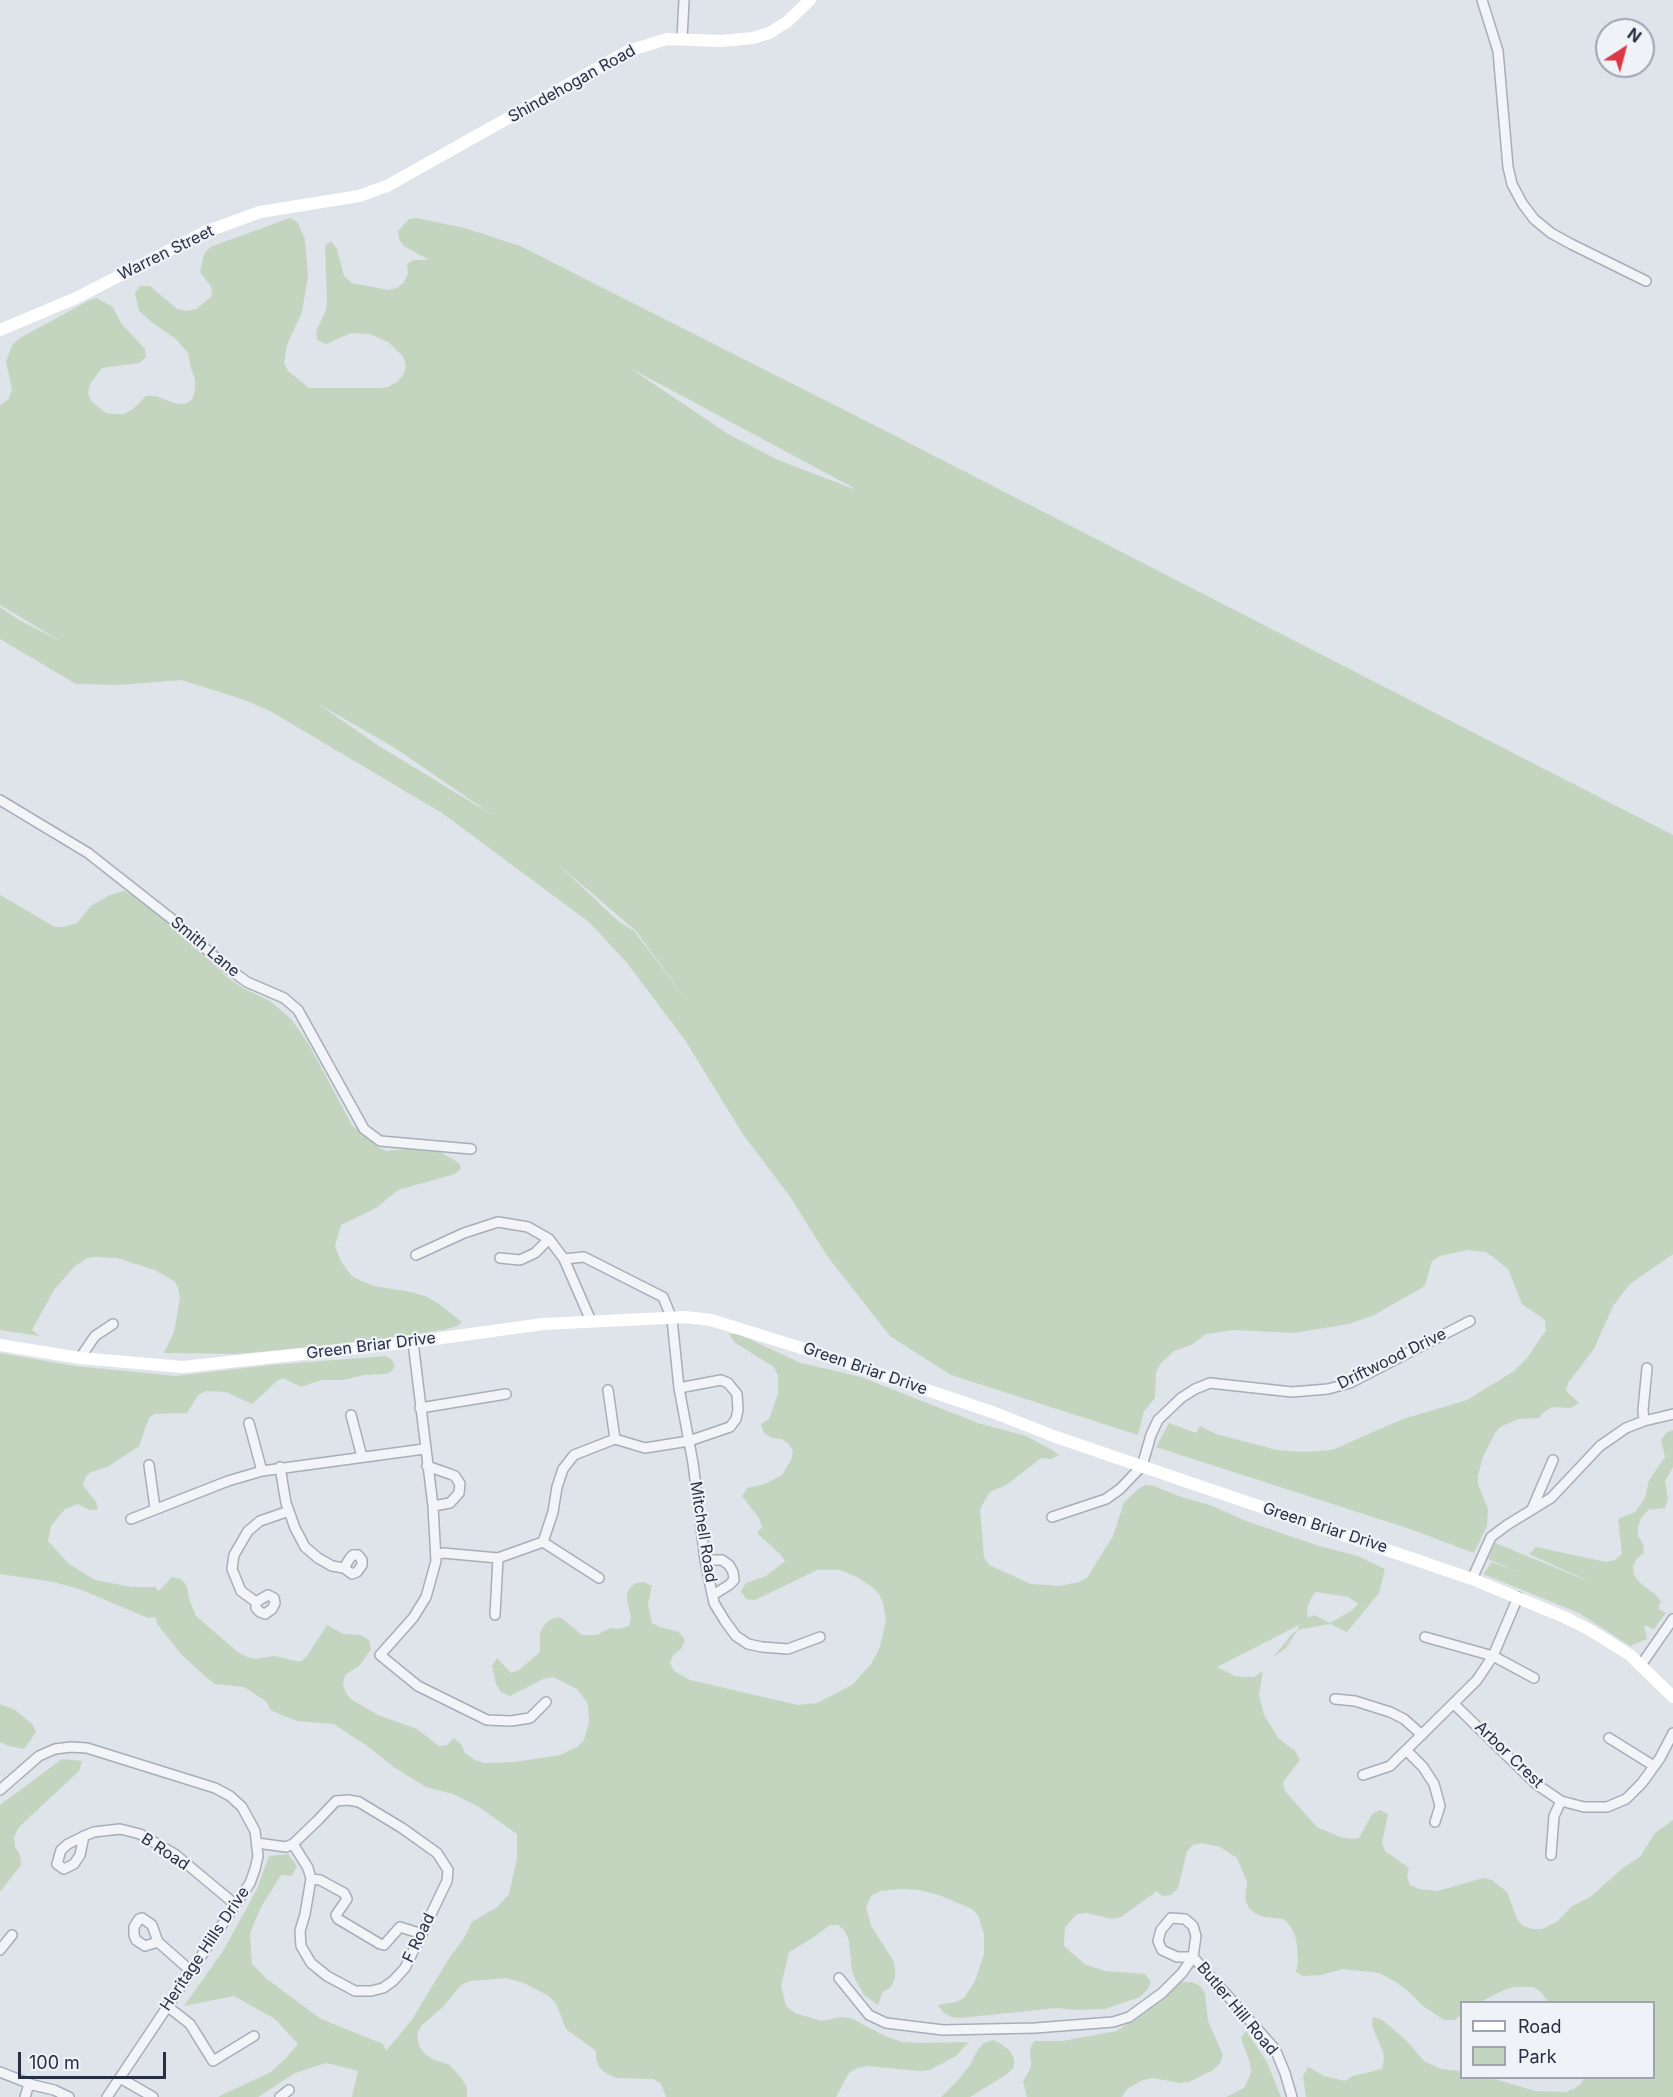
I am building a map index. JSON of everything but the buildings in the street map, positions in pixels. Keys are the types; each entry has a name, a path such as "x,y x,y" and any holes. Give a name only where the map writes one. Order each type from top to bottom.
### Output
{"street":[{"path":"682,39 684,0"},
{"name":"Shindehogan Road","path":"339,200 387,186 628,51 657,41 682,39 721,42 753,38 769,33 786,22 810,0"},
{"path":"1482,0 1498,53 1508,167 1512,184 1522,203 1534,219 1551,232 1646,281"},
{"name":"Warren Street","path":"0,330 75,298 205,232 260,212 339,200"},
{"name":"Smith Lane","path":"0,800 88,853 177,923 232,971 247,982 284,998 298,1010 364,1130 380,1141 471,1149"},
{"path":"416,1255 464,1233 498,1222 528,1227 549,1239 564,1259 591,1321"},
{"path":"500,1258 520,1260 535,1253 549,1239"},
{"path":"564,1259 584,1257 663,1297 672,1319"},
{"name":"Green Briar Drive","path":"0,1345 80,1358 183,1367 413,1342 543,1324 686,1317 711,1320 782,1341 995,1413 1056,1437 1472,1579 1518,1597 1590,1630 1641,1665 1673,1697"},
{"name":"Mitchell Road","path":"672,1319 679,1388 689,1441 705,1560 714,1603 736,1636 748,1644 788,1648 820,1637"},
{"name":"Driftwood Drive","path":"1142,1466 1158,1420 1180,1398 1195,1389 1210,1383 1292,1392 1328,1389 1350,1383 1470,1321"},
{"path":"80,1358 95,1336 113,1324"},
{"path":"413,1342 424,1449 433,1506 436,1561 426,1597 413,1618 381,1651 381,1658 418,1686 487,1720 511,1721 530,1718 546,1702"},
{"path":"1644,1420 1642,1410 1647,1368"},
{"path":"543,1542 553,1512 556,1487 562,1469 574,1455 615,1439 645,1448 689,1441 730,1427 736,1419 738,1410 736,1394 728,1383 721,1380 679,1388"},
{"path":"608,1390 615,1439"},
{"path":"420,1408 506,1394"},
{"path":"1472,1579 1491,1537 1551,1498 1600,1446 1626,1428 1644,1420 1673,1414"},
{"path":"351,1415 362,1457"},
{"path":"249,1423 262,1471"},
{"path":"131,1519 228,1481 262,1471 424,1449"},
{"path":"1531,1511 1553,1460"},
{"path":"149,1466 155,1508"},
{"path":"427,1466 455,1476 460,1484 459,1493 450,1503 433,1506"},
{"path":"1052,1517 1106,1499 1120,1489 1142,1466"},
{"path":"280,1467 289,1511 305,1547 332,1566 344,1568"},
{"path":"256,1602 241,1591 232,1569 234,1555 239,1544 260,1521 289,1511"},
{"path":"436,1555 443,1553 498,1558 543,1542"},
{"path":"543,1542 599,1578"},
{"path":"495,1615 498,1558"},
{"path":"705,1560 722,1560 733,1572 734,1580 713,1595"},
{"path":"1363,1775 1390,1766 1477,1680 1493,1656 1518,1597"},
{"path":"1641,1665 1673,1619"},
{"path":"1425,1637 1493,1656 1534,1678"},
{"path":"1335,1699 1355,1701 1390,1712 1404,1719 1422,1735"},
{"name":"Arbor Crest","path":"1454,1704 1536,1784 1561,1801 1584,1807 1607,1807 1626,1799 1642,1783 1673,1733"},
{"path":"1609,1738 1654,1766"},
{"name":"Heritage Hills Drive","path":"0,1790 39,1756 55,1749 87,1748 201,1783 230,1796 242,1807 250,1819 257,1843 255,1869 236,1905 107,2097"},
{"path":"1406,1750 1423,1767 1434,1784 1440,1806 1435,1822"},
{"name":"F Road","path":"293,1844 336,1801 348,1800 359,1802 402,1828 437,1853 448,1870 447,1881 405,1968 383,1988 371,1991 355,1991 327,1976 311,1963 301,1946 300,1931 311,1879"},
{"path":"1551,1855 1554,1816 1561,1801"},
{"name":"B Road","path":"84,1836 94,1832 120,1829 140,1834 176,1856 236,1905"},
{"path":"257,1843 285,1847 293,1844 308,1868 311,1879 320,1880 344,1893 347,1899 336,1915 338,1919 380,1944 384,1945 400,1927 422,1934"},
{"path":"839,1978 868,2015 886,2024 943,2030 1035,2028 1113,2022 1129,2017 1162,1993 1182,1973 1192,1957 1196,1936 1193,1926 1185,1919 1171,1918 1161,1930 1158,1941 1162,1950 1177,1957 1192,1957"},
{"path":"0,1950 12,1935"},
{"path":"158,1942 191,1971"},
{"name":"Butler Hill Road","path":"1192,1957 1275,2049 1286,2073 1292,2097"},
{"path":"167,2006 190,2025 213,2061 255,2036"},
{"path":"0,2072 69,2097"},
{"path":"120,2078 153,2097"},
{"path":"26,2097 29,2084"},
{"path":"280,2097 289,2090"}],"green space":[{"path":"290,218 297,222 305,239 308,276 302,312 287,345 284,363 288,371 309,388 379,388 388,387 398,381 404,374 406,365 403,356 388,342 370,334 351,333 326,344 317,340 316,331 327,304 325,246 331,241 337,249 344,276 352,283 388,290 397,288 404,282 408,273 407,264 414,260 429,260 404,246 399,239 398,231 409,219 416,218 465,228 520,246 1673,835 1673,1254 1630,1284 1613,1306 1594,1349 1568,1383 1566,1391 1579,1403 1571,1408 1552,1407 1539,1418 1519,1419 1502,1426 1495,1433 1483,1457 1478,1475 1478,1484 1488,1509 1487,1526 1474,1553 1410,1529 1156,1447 1169,1423 1196,1433 1200,1426 1216,1434 1277,1450 1304,1452 1332,1450 1403,1419 1467,1400 1514,1371 1527,1358 1546,1330 1545,1320 1522,1304 1508,1269 1485,1252 1467,1250 1440,1256 1432,1261 1425,1286 1374,1315 1349,1324 1293,1333 1234,1330 1206,1334 1191,1345 1174,1351 1160,1364 1156,1372 1155,1398 1144,1411 1138,1435 951,1375 890,1336 827,1256 791,1198 742,1133 685,1040 627,963 589,922 442,813 270,711 245,700 181,680 119,685 76,684 0,639 0,607 19,620 62,642 0,605 0,405 9,399 12,389 6,361 13,344 20,338 96,298 113,307 121,323 145,349 146,357 139,363 102,368 90,384 88,393 91,401 106,413 115,414 124,414 133,409 146,396 156,396 184,404 192,400 195,390 195,379 188,353 176,339 139,311 135,293 140,286 150,286 177,309 187,311 196,309 211,297 212,288 200,272 204,254 210,247","holes":["630,368 854,488 854,489 778,460 728,434","317,703 395,748 494,816 379,746","559,865 636,931 688,1002 634,931 618,921"]},
{"path":"124,891 168,923 227,977 270,1001 292,1020 308,1043 352,1125 379,1148 386,1151 427,1147 459,1163 461,1169 455,1174 398,1190 376,1208 341,1225 335,1246 341,1261 351,1275 357,1279 374,1286 425,1296 462,1322 457,1326 354,1343 236,1354 164,1353 174,1332 180,1298 174,1281 155,1270 117,1258 95,1257 88,1258 75,1266 54,1290 32,1330 40,1336 0,1330 0,895 55,927 63,927 77,923 91,906 110,895"},
{"path":"729,1334 738,1334 801,1363 861,1377 978,1423 1026,1436 1059,1455 1051,1459 1041,1458 1008,1484 990,1492 980,1509 984,1557 989,1565 1031,1584 1060,1586 1087,1578 1113,1536 1124,1502 1145,1485 1210,1505 1246,1521 1319,1546 1358,1556 1385,1569 1379,1593 1347,1632 1330,1624 1297,1631 1299,1625 1217,1667 1235,1676 1244,1677 1254,1677 1263,1671 1259,1695 1264,1715 1279,1739 1295,1751 1300,1760 1283,1782 1285,1791 1317,1827 1340,1837 1359,1838 1372,1814 1380,1810 1388,1814 1382,1843 1385,1851 1409,1868 1407,1877 1410,1885 1419,1889 1438,1891 1483,1878 1492,1880 1507,1892 1517,1919 1523,1926 1542,1929 1558,1921 1572,1906 1590,1897 1624,1867 1640,1857 1655,1833 1673,1820 1673,2097 1306,2097 1303,2076 1308,2067 1324,2076 1345,2081 1353,2076 1382,2069 1383,2052 1372,2026 1373,2017 1382,2020 1405,2039 1424,2061 1441,2069 1460,2071 1460,2079 1494,2079 1535,2091 1565,2092 1574,2089 1584,2079 1655,2079 1655,2001 1547,2001 1540,1991 1533,1987 1514,1987 1482,2001 1460,2001 1460,2016 1454,2020 1444,2020 1423,2006 1396,1982 1379,1973 1343,1969 1321,1975 1303,1976 1296,1972 1297,1945 1290,1926 1284,1919 1265,1917 1249,1908 1245,1900 1247,1882 1237,1858 1220,1847 1202,1843 1193,1845 1187,1851 1178,1888 1171,1895 1162,1896 1157,1891 1121,1917 1112,1919 1086,1913 1077,1914 1065,1927 1064,1946 1086,1965 1106,1971 1145,1974 1151,1982 1140,1997 1105,2009 1057,2008 960,2018 951,2017 943,2012 938,2005 964,1998 975,1981 984,1954 984,1934 978,1915 972,1909 939,1895 919,1890 880,1891 871,1896 866,1907 871,1926 893,1960 895,1969 895,1978 891,1987 883,1992 878,2005 864,1995 855,1979 849,1941 839,1925 830,1925 789,1952 781,1986 786,2006 795,2013 822,2021 840,2017 851,2018 885,2036 902,2042 969,2042 956,2056 930,2070 866,2066 857,2068 849,2073 836,2097 666,2097 661,2084 654,2079 616,2078 607,2074 596,2060 596,2051 566,2029 556,2004 549,1996 524,1983 506,1978 470,1981 461,1985 443,2007 422,2025 417,2034 419,2045 424,2053 432,2059 450,2065 462,2079 467,2088 467,2097 352,2097 358,2071 326,2063 295,2073 258,2097 218,2097 271,2072 298,2044 275,2019 234,1996 184,2006 223,1951 257,1889 269,1856 288,1854 297,1866 292,1876 281,1875 261,1907 250,1933 252,1964 267,1979 321,2019 383,2044 386,2051 411,2021 472,1922 497,1907 509,1894 517,1858 517,1834 479,1807 453,1794 426,1787 333,1724 297,1721 270,1710 267,1702 244,1687 215,1684 181,1654 158,1625 155,1617 148,1618 82,1590 54,1582 0,1574 0,1353 74,1366 176,1376 271,1365 386,1356 392,1360 395,1366 391,1372 385,1374 364,1375 343,1380 322,1380 301,1387 283,1378 252,1404 226,1392 206,1391 198,1395 187,1413 154,1414 149,1418 139,1446 109,1466 89,1473 85,1478 83,1485 96,1502 98,1510 90,1510 78,1504 65,1509 51,1526 48,1541 69,1564 95,1580 131,1587 155,1587 159,1591 172,1577 181,1579 187,1586 189,1599 196,1616 239,1653 247,1657 256,1659 274,1656 300,1662 307,1656 327,1625 343,1634 361,1635 369,1640 371,1649 360,1665 345,1675 343,1684 352,1700 378,1715 417,1729 439,1746 447,1745 454,1738 461,1744 465,1753 485,1763 515,1762 560,1755 577,1747 584,1740 589,1722 588,1704 577,1689 553,1677 543,1679 510,1696 501,1692 496,1684 492,1666 497,1658 511,1673 519,1670 540,1652 540,1633 551,1619 560,1617 582,1635 597,1635 610,1628 619,1629 629,1626 631,1618 627,1599 628,1590 635,1583 644,1582 652,1586 648,1605 652,1623 679,1632 685,1640 681,1649 673,1655 670,1663 674,1671 690,1680 798,1705 817,1703 852,1685 871,1664 880,1647 886,1620 879,1594 857,1577 840,1570 817,1570 755,1600 746,1599 741,1591 746,1583 766,1576 785,1561 757,1533 762,1527 759,1518 742,1496 747,1488 765,1484 782,1475 791,1460 793,1451 789,1444 764,1433 761,1424 769,1419 778,1394 778,1376 774,1367 734,1342","holes":["1316,1592 1349,1597 1358,1604 1351,1611 1330,1623 1314,1615 1308,1618 1307,1609"]},
{"path":"1673,1430 1673,1467 1665,1481 1668,1499 1665,1508 1648,1510 1641,1518 1638,1536 1643,1544 1644,1553 1637,1558 1633,1566 1634,1575 1640,1583 1656,1595 1661,1602 1658,1609 1666,1613 1654,1629 1644,1625 1647,1639 1630,1646 1579,1613 1483,1574 1492,1562 1521,1573 1488,1559 1495,1543 1593,1583 1529,1554 1536,1547 1606,1562 1615,1560 1622,1554 1618,1519 1635,1512 1645,1498 1649,1480 1665,1457 1661,1440 1666,1433"},
{"path":"1297,1631 1286,1648 1273,1657"},
{"path":"0,1704 15,1710 32,1724 36,1732 24,1749 0,1742"},
{"path":"62,1759 82,1761 79,1771 19,1827 14,1837 21,1865 0,1892 0,1805"},
{"path":"1182,1982 1192,1982 1200,1986 1205,1993 1208,2021 1223,2055 1220,2063 1213,2070 1189,2082 1180,2083 1153,2078 1143,2080 1127,2089 1122,2097 1027,2097 1023,2082 1031,2067 1030,2049 1034,2041 1062,2041 1117,2031"},
{"path":"1246,2031 1267,2062 1281,2097 1226,2097 1244,2088 1251,2072 1241,2038"},
{"path":"993,2040 1009,2050 1014,2058 1014,2067 1007,2074 970,2097 941,2097 970,2065 978,2049 984,2043"}]}
